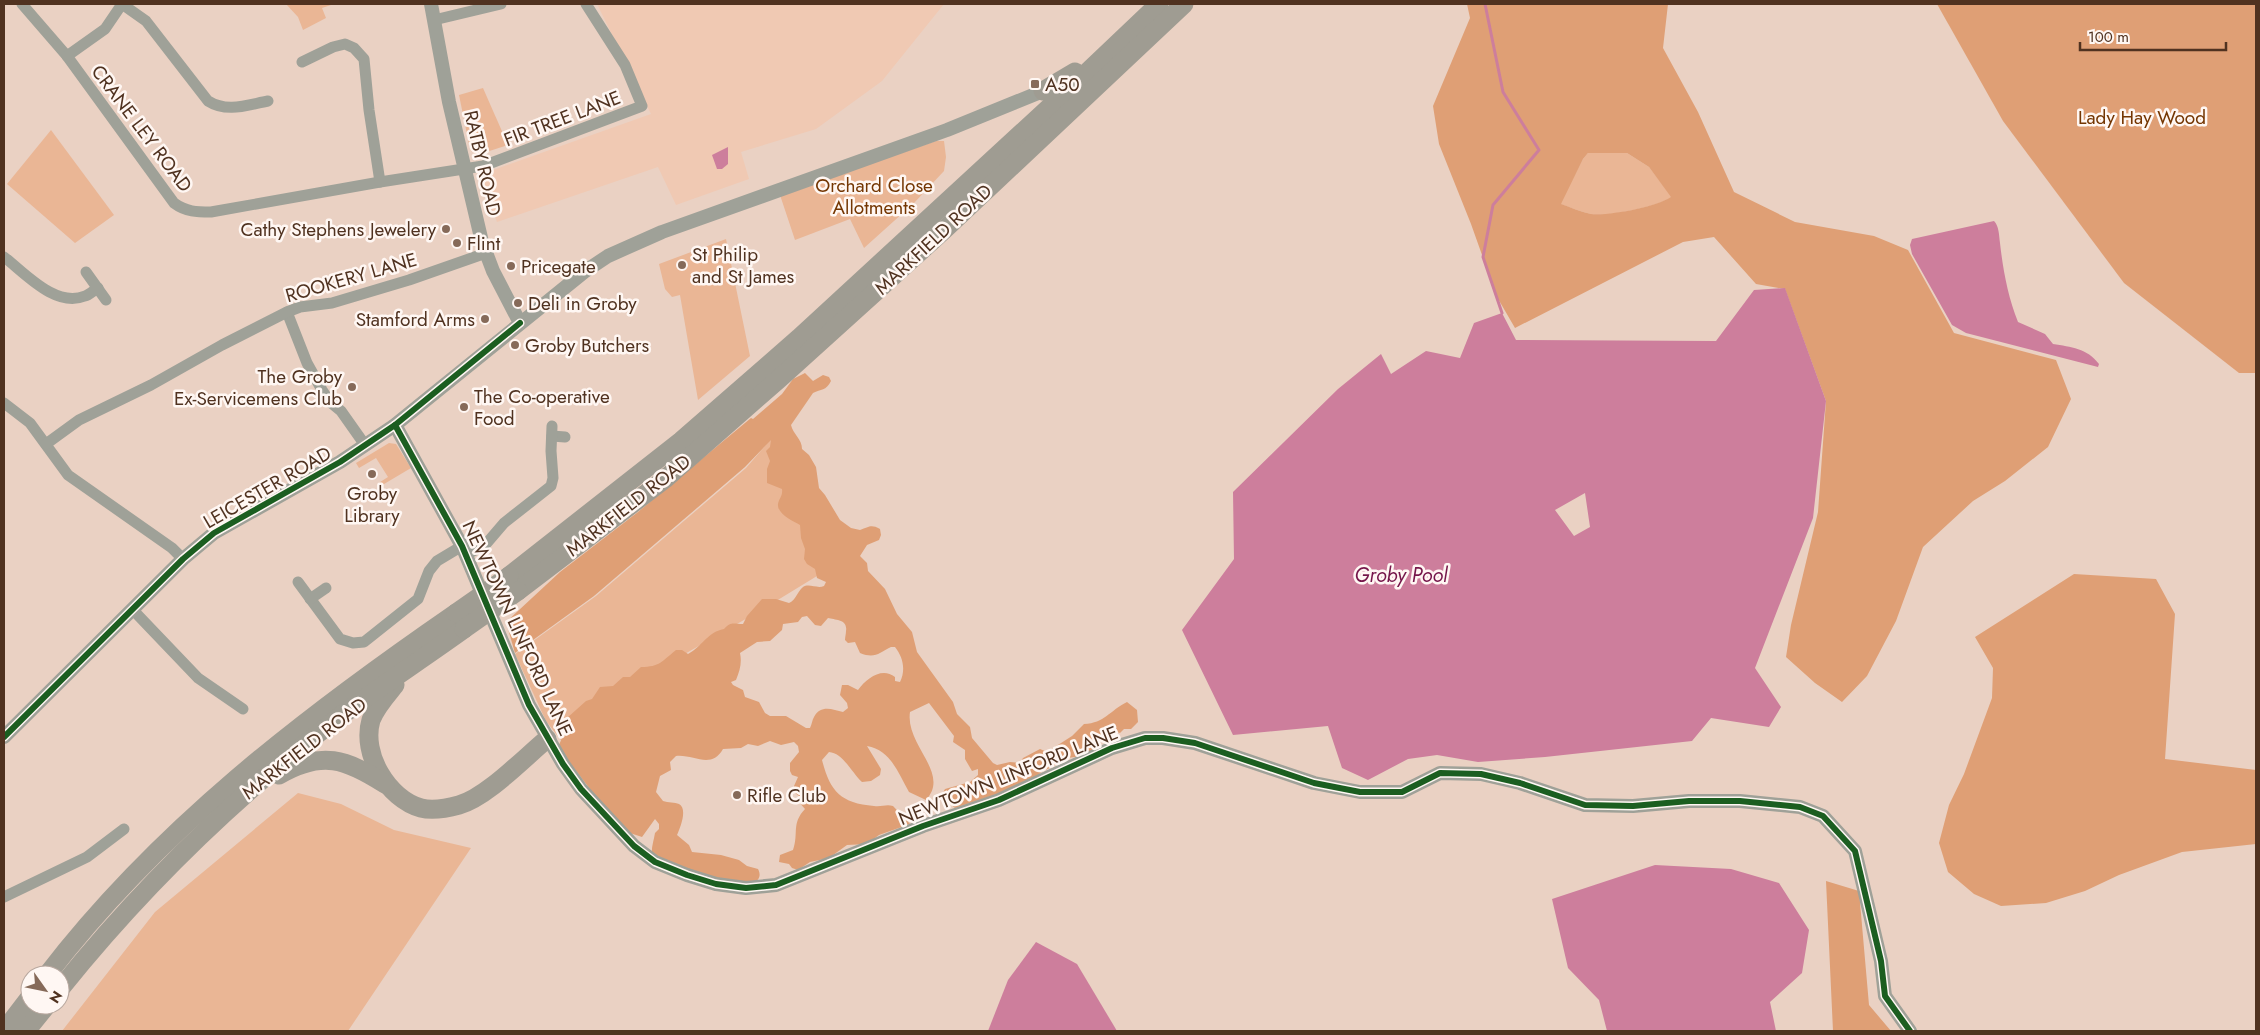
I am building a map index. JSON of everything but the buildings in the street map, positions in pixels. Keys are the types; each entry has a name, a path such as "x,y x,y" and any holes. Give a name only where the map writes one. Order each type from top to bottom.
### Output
{"highway":[{"name":"MARKFIELD ROAD","path":"514,583 594,511 689,434 799,338 1159,4"},
{"name":"MARKFIELD ROAD","path":"55,965 84,929 164,844 211,799 264,753 317,712 460,621 664,479 779,379 944,230 1184,4"},
{"path":"1043,91 1085,66 1127,35"},
{"name":"MARKFIELD ROAD","path":"70,977 144,891 192,842 245,794 336,720 411,667 460,621"},
{"path":"388,786 370,750 371,720 382,701 411,667"},
{"path":"245,794 302,763 335,760 351,764 388,786 397,795 421,808 438,809 460,805 485,791 547,739"},
{"path":"4,1031 20,1010"},
{"path":"26,1031 39,1015"}],"street":[{"name":"CRANE LEY ROAD","path":"22,4 67,56 174,203 182,210 211,212 380,182 466,170"},
{"path":"67,56 105,29 122,4 146,20 202,94 214,105 232,108 268,101"},
{"name":"RATBY ROAD","path":"431,4 449,102 486,252 520,323"},
{"path":"434,20 488,5 501,4"},
{"name":"FIR TREE LANE","path":"466,170 519,154 642,106 625,65 586,4"},
{"path":"302,62 333,46 345,44 354,48 364,59 369,110 380,182"},
{"path":"520,323 596,263 636,243 947,130 1043,91"},
{"name":"ROOKERY LANE","path":"46,444 79,420 151,385 222,345 287,312 300,307 332,303 409,280 486,252"},
{"path":"4,257 51,293 62,298 85,296 98,288"},
{"path":"86,272 106,300"},
{"path":"287,312 307,363 322,390 330,402 346,417 365,445"},
{"name":"LEICESTER ROAD","path":"4,738 183,559 214,533 340,462 395,425 520,323"},
{"path":"4,403 30,423 68,475 172,548 183,559"},
{"name":"NEWTOWN LINFORD LANE","path":"395,425 464,551 529,705 547,739 581,789 634,846 655,862 686,875 716,884 746,888 760,888 785,881 923,826 999,800 1112,748 1145,738 1163,738 1196,743 1314,783 1360,792 1402,792 1440,773 1481,774 1520,783 1585,805 1633,806 1688,801 1740,801 1800,807 1822,816 1855,851 1881,961 1885,996 1909,1031"},
{"path":"298,582 340,639 353,643 364,642 418,600 429,571 437,560 486,544 504,523 551,486 553,478 550,451 552,431 565,437"},
{"path":"310,599 326,588"},
{"path":"131,612 195,684 224,705"},
{"path":"131,612 198,678 243,709"},
{"path":"4,897 87,857 124,829"}],"shaded area":[{"path":"597,4 944,4 882,81 816,129 741,152 749,179 676,205 658,167 497,222 479,175 651,114"}],"green space":[{"path":"286,4 334,4 322,8 326,18 303,30 298,17"},
{"path":"1467,4 1668,4 1663,48 1698,112 1734,192 1795,222 1874,236 1908,250 1954,333 2056,360 2071,399 2048,447 2005,481 1973,501 1923,547 1896,621 1867,676 1842,702 1815,683 1786,657 1791,625 1818,512 1826,401 1785,289 1756,284 1714,237 1683,242 1515,328 1497,297 1471,224 1439,144 1433,106 1470,18","holes":["1588,153 1627,153 1649,167 1671,197 1644,207 1599,214 1587,213 1561,204 1583,159"]},
{"name":"Lady Hay Wood","path":"1937,4 2256,4 2256,373 2239,373 2124,283 2003,121"},
{"path":"483,88 508,145 477,155 471,151 459,95"},
{"path":"51,130 114,215 75,243 7,184"},
{"name":"Orchard Close Allotments","path":"936,141 944,141 946,157 944,171 914,203 864,248 850,219 795,240 780,195"},
{"path":"1588,153 1627,153 1649,167 1672,197 1644,208 1599,215 1560,204"},
{"path":"726,239 750,356 698,400 680,295 672,297 665,289 659,264"},
{"path":"805,373 813,381 823,375 829,377 831,381 829,384 825,388 813,393 791,425 792,428 801,442 802,449 809,455 816,467 819,488 840,520 851,528 860,530 872,526 880,529 881,535 879,540 867,545 860,556 867,563 868,571 885,589 897,614 912,632 917,652 953,702 957,714 970,727 972,738 993,763 997,765 1010,762 1020,763 1023,758 1040,749 1047,752 1072,736 1084,724 1102,719 1127,702 1137,710 1138,722 1131,729 1124,729 1120,733 1108,732 1091,751 1082,756 1067,758 1041,772 1035,779 1012,789 955,808 941,796 945,789 970,782 978,775 978,769 972,771 965,759 965,750 953,742 954,736 929,703 910,712 910,724 914,736 931,769 933,780 932,790 926,800 909,792 893,763 875,748 867,746 881,769 880,775 871,781 862,782 843,760 834,753 829,752 822,760 829,780 838,794 853,802 862,804 893,806 910,824 879,835 867,844 847,845 829,858 810,862 798,870 792,868 789,864 779,862 780,855 793,850 798,819 805,809 798,801 799,796 795,793 794,786 798,777 792,775 790,771 790,763 799,752 798,746 794,742 781,745 770,741 758,746 748,744 741,748 723,749 713,759 708,760 676,756 670,762 671,770 660,776 656,792 663,801 677,803 682,806 683,814 677,835 689,845 692,852 721,855 739,860 747,866 758,869 759,878 752,885 701,873 652,854 655,833 659,829 659,824 655,819 642,837 621,830 558,747 563,736 563,725 567,718 586,701 592,699 600,687 613,686 623,677 630,677 641,667 660,663 676,650 682,650 688,654 713,633 731,624 743,624 747,616 762,599 776,599 789,603 803,587 824,586 826,582 817,578 815,569 807,564 804,559 805,549 801,538 800,525 786,517 778,508 782,489 767,483 767,469 770,461 766,451 770,447 771,440 745,467 594,596 515,653 506,622 560,572 638,512 751,418 753,419 782,394 793,379","holes":["807,616 815,625 821,626 828,618 843,622 846,627 845,640 848,643 855,642 860,653 865,655 877,654 895,647 902,659 903,673 900,682 895,681 895,677 885,673 870,678 858,690 848,685 842,685 840,695 847,703 848,708 843,712 827,709 820,710 814,717 810,728 806,728 786,716 770,716 765,713 759,702 745,697 743,690 731,682 736,680 739,673 740,653 757,642 770,641 782,630 783,624 798,622 802,617"]},
{"path":"772,438 835,565 636,682 563,743 546,721 515,654 596,596 746,468"},
{"path":"389,443 396,444 411,468 379,487 377,484 388,477 376,458 359,468 356,463"},
{"path":"2074,574 2156,579 2175,614 2165,759 2256,770 2256,844 2182,852 2119,875 2085,891 2046,903 2001,906 1974,894 1948,872 1939,843 1949,805 1964,774 1992,698 1993,668 1975,637"},
{"path":"298,793 341,804 394,830 471,848 348,1031 62,1031 155,912"},
{"path":"1826,881 1859,891 1869,1005 1891,1031 1833,1031"}],"water":[{"path":"728,147 728,164 722,169 717,169 712,155"},
{"path":"1994,221 1999,231 2009,293 2018,322 2045,334 2053,344 2084,351 2099,364 2098,367 1966,333 1952,325 1912,254 1910,245 1912,239"},
{"name":"Groby Pool","path":"1785,288 1826,401 1813,518 1755,668 1781,707 1769,727 1711,718 1692,741 1545,757 1478,762 1437,755 1408,759 1368,780 1342,768 1328,726 1233,735 1182,630 1234,559 1233,492 1338,389 1381,354 1391,374 1426,351 1460,358 1474,323 1502,313 1516,340 1716,341 1754,290","holes":["1585,493 1590,527 1574,536 1555,510"]},
{"path":"1655,865 1731,869 1779,883 1809,930 1802,973 1770,1002 1776,1031 1607,1031 1599,1000 1568,968 1552,899"},
{"path":"1036,942 1077,964 1117,1031 988,1031 1008,980"}],"waterway":[{"path":"1485,4 1503,92 1539,150 1493,205 1483,257 1502,313"}],"cycle path":[{"path":"4,737 183,559 214,533 340,462 395,425 520,323"},
{"path":"395,425 462,546 529,705 563,764 581,789 634,846 655,862 687,875 716,884 746,888 776,885 923,826 999,800 1112,748 1145,738 1163,738 1195,743 1314,783 1360,792 1402,792 1440,773 1481,774 1520,783 1585,805 1633,806 1689,801 1740,801 1800,807 1823,816 1855,851 1881,961 1885,996 1910,1031"}],"place":[{"name":"A50","path":"1035,84"},
{"name":"Cathy Stephens Jewelery","path":"446,229"},
{"name":"Flint","path":"457,243"},
{"name":"St Philip and St James","path":"682,265"},
{"name":"Pricegate","path":"511,266"},
{"name":"Deli in Groby","path":"518,303"},
{"name":"Stamford Arms","path":"485,319"},
{"name":"Groby Butchers","path":"515,345"},
{"name":"The Groby Ex-Servicemens Club","path":"352,387"},
{"name":"The Co-operative Food","path":"464,407"},
{"name":"Groby Library","path":"372,474"},
{"name":"Rifle Club","path":"737,795"}]}
